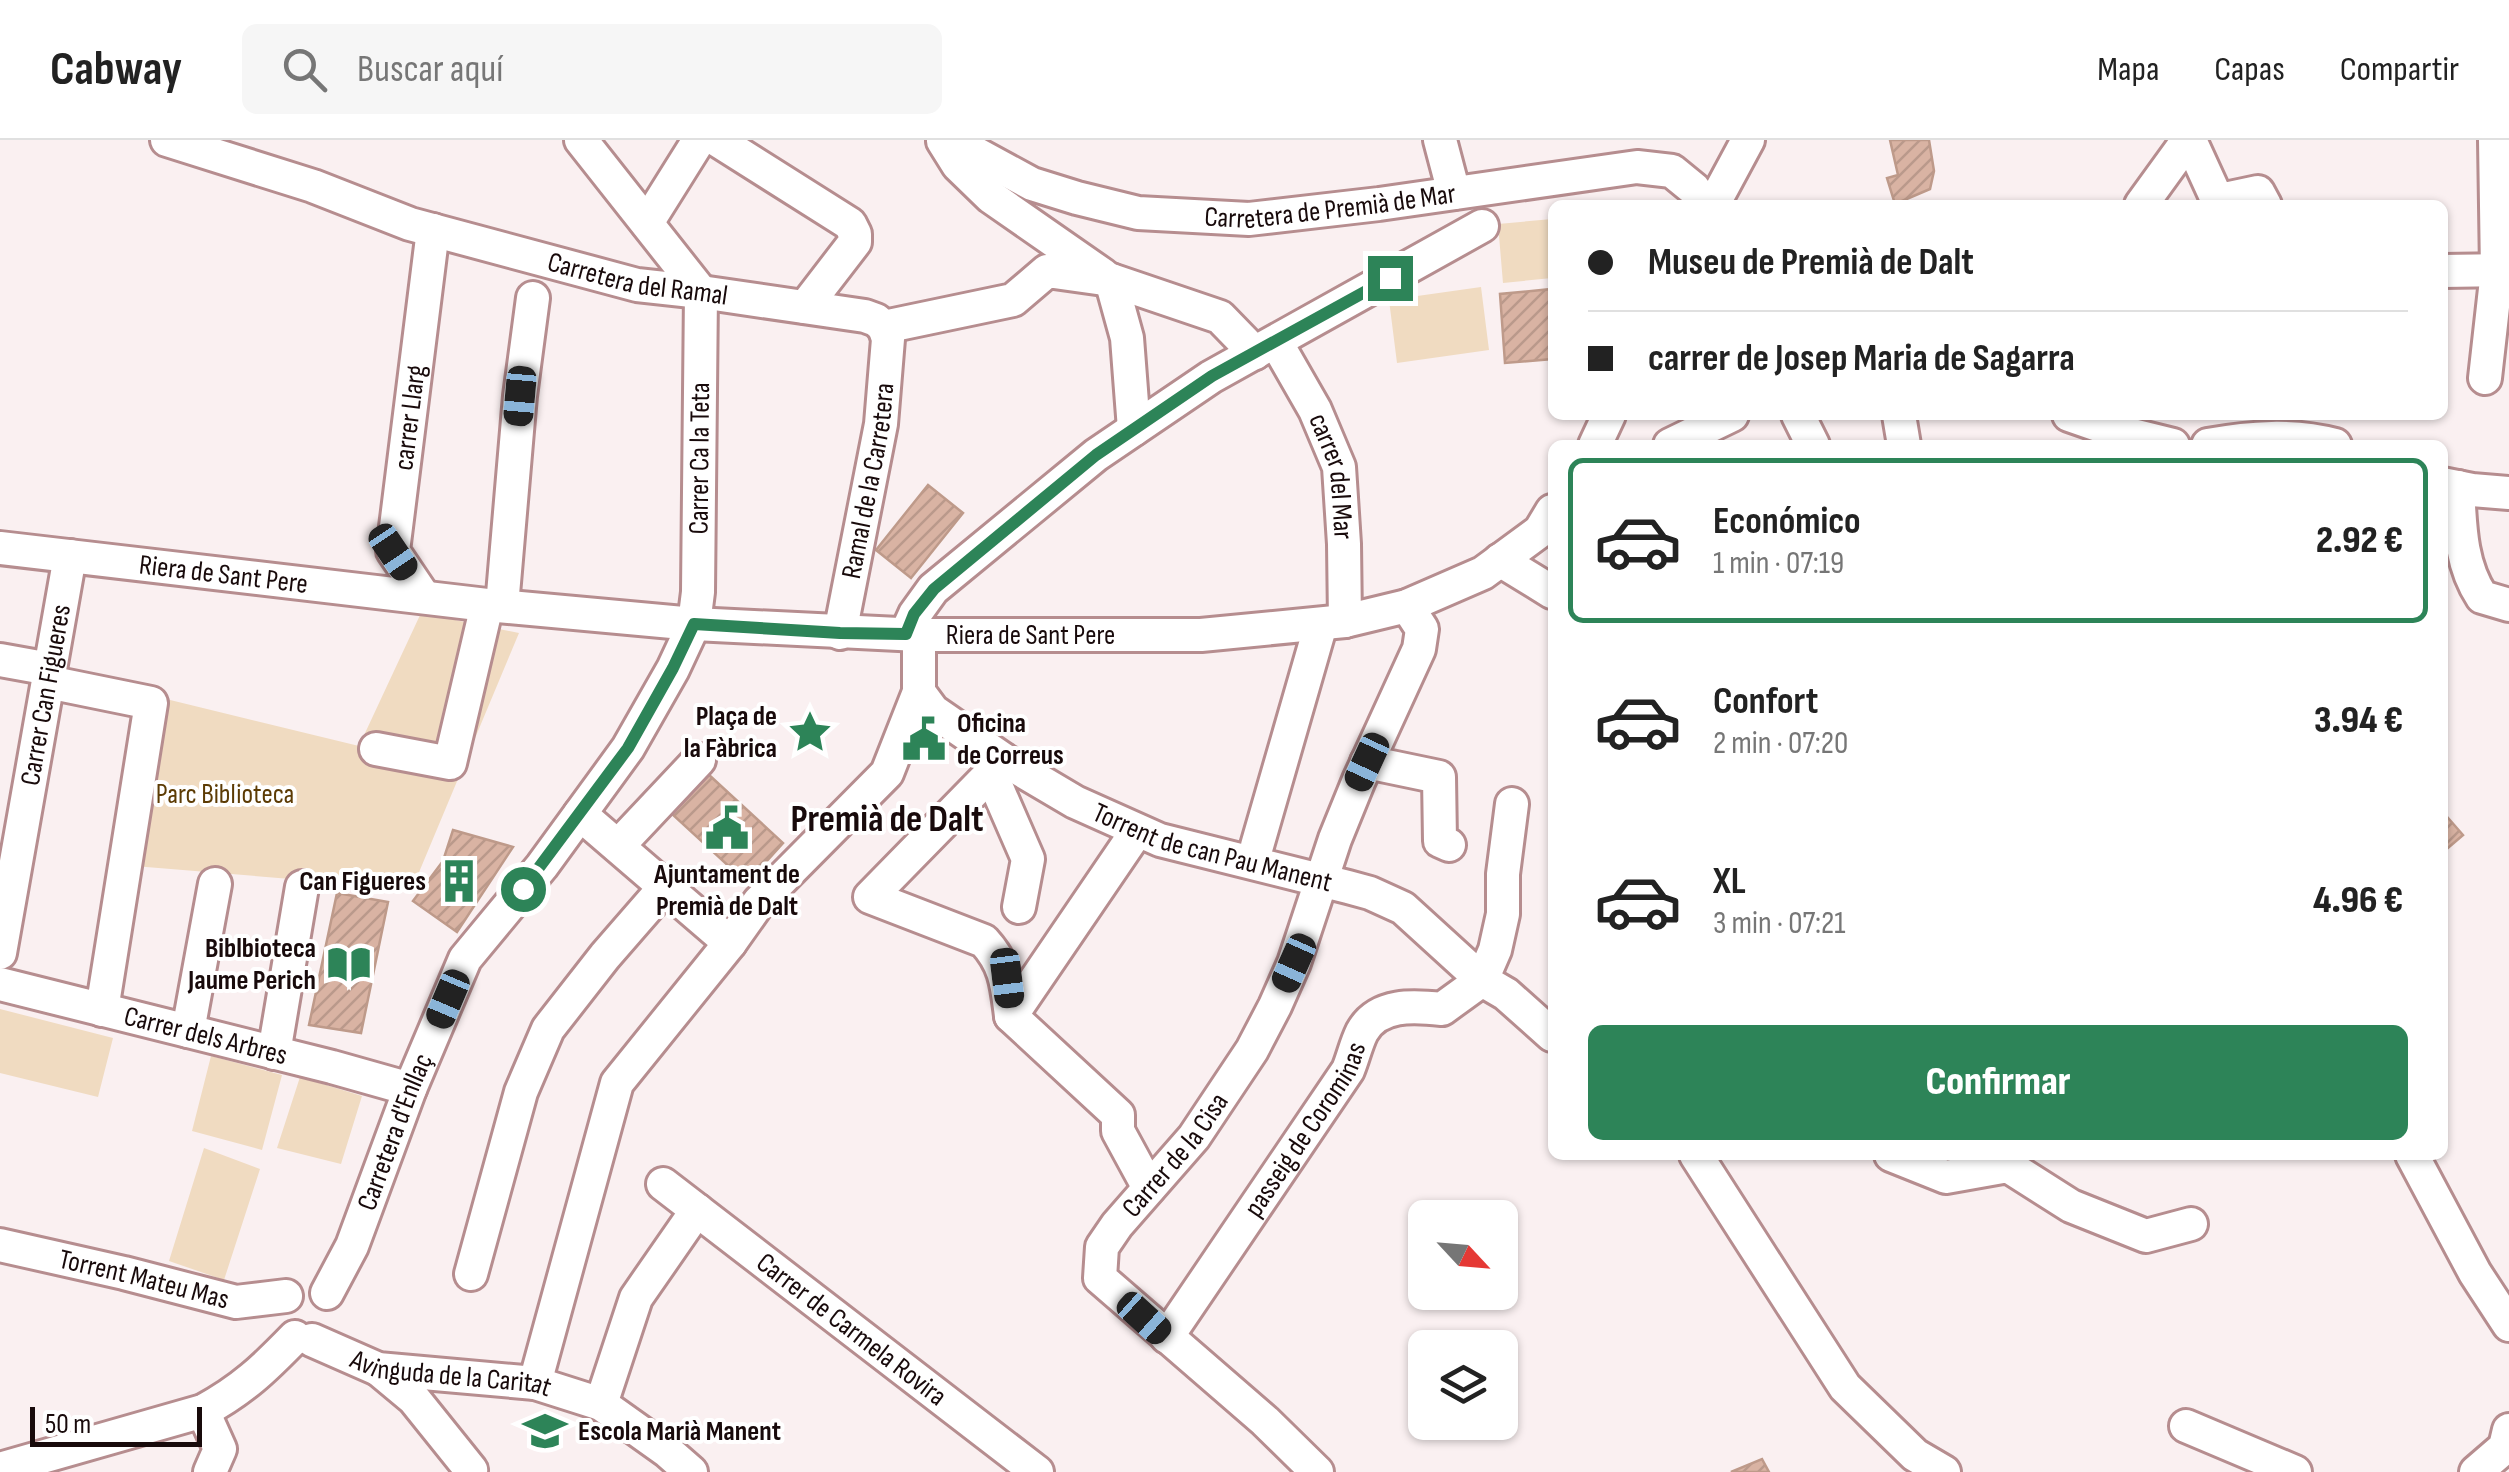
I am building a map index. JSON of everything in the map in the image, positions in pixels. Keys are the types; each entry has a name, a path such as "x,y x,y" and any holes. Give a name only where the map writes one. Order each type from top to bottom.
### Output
{"street":[{"name":"Carretera del Ramal","path":"168,140 313,186 410,224 637,285 865,316 884,327 1013,300 1046,271 1111,280"},
{"path":"581,140 701,292"},
{"path":"648,223 699,140"},
{"path":"717,140 850,224 854,242 805,307"},
{"path":"943,140 958,165 991,197 1111,280 1127,338 1134,430"},
{"name":"Carretera de Premià de Mar","path":"952,140 1032,184 1138,213 1249,219 1636,167 1672,171 1705,200"},
{"path":"1440,140 1454,193"},
{"path":"1713,200 1748,140"},
{"path":"2485,378 2503,270 2495,140"},
{"path":"2144,200 2185,141 2216,197 2258,192 2262,200"},
{"path":"535,1383 617,1082 760,902 887,773 919,692 912,635 914,614 934,589 1096,455 1212,376 1482,226"},
{"name":"carrer Llarg","path":"424,597 393,552 432,230"},
{"path":"2448,271 2503,270"},
{"name":"carrer del Mar","path":"1111,280 1220,318 1265,348 1315,410 1338,467 1344,544 1333,622 1258,846"},
{"name":"Carrer Ca la Teta","path":"694,624 698,592 701,292"},
{"path":"376,749 450,763 494,605 533,298"},
{"name":"Ramal de la Carretera","path":"840,633 881,424 888,339 884,327"},
{"path":"1680,440 1722,420"},
{"path":"2083,420 2153,440"},
{"path":"2226,434 2316,440"},
{"path":"2509,493 2450,485 2464,562 2472,582 2482,597 2509,605"},
{"name":"Riera de Sant Pere","path":"0,548 694,624 912,635 1200,634 1333,622 1407,606 1482,573 1540,530 1548,517"},
{"name":"Carrer Can Figueres","path":"0,954 70,556"},
{"path":"1500,560 1548,590"},
{"name":"Carrer de la Cisa","path":"1317,1472 1100,1278 1102,1246 1194,1137 1252,1050 1294,963 1335,839 1420,648 1422,629 1407,606"},
{"name":"Carretera d'Enllaç","path":"327,1293 352,1246 410,1090 465,959 542,866 628,748 694,624"},
{"path":"0,660 151,703 102,1010"},
{"name":"Torrent de can Pau Manent","path":"919,692 934,711 998,767 1137,831 1370,893 1403,908 1482,980 1506,994 1548,1031"},
{"path":"618,846 698,760"},
{"path":"1367,762 1439,777 1440,841 1449,845"},
{"path":"1019,907 1028,859 998,767 870,897 984,941 1007,978 1011,1016 1118,1115 1118,1131 1150,1188"},
{"path":"613,769 654,808"},
{"path":"1482,980 1495,950 1503,914 1503,874 1512,804"},
{"path":"580,814 730,943"},
{"path":"1011,1016 1137,831"},
{"path":"188,1031 216,884"},
{"path":"274,1053 302,888"},
{"path":"471,1274 521,1092 548,1029 604,956 665,888"},
{"name":"passeig de Corominas","path":"1166,1337 1348,1070 1364,1028 1386,1010 1416,1006 1442,1009 1482,980"},
{"name":"Carrer dels Arbres","path":"0,984 410,1090"},
{"path":"1699,1160 1846,1388 1915,1455 1944,1472"},
{"path":"1903,1160 1946,1178 2008,1166 2071,1206 2146,1236 2191,1224"},
{"path":"2415,1160 2509,1325"},
{"name":"Carrer de Carmela Rovira","path":"663,1184 1037,1472"},
{"path":"601,1404 636,1298 696,1210"},
{"name":"Torrent Mateu Mas","path":"0,1245 236,1302 286,1296"},
{"path":"0,1469 202,1411 233,1394 304,1339 325,1334 334,1321 335,1306 327,1293 313,1286 300,1286 281,1305 284,1328 304,1339"},
{"name":"Avinguda de la Caritat","path":"304,1339 378,1369 535,1383 601,1404 691,1472"},
{"path":"378,1369 414,1400 470,1472"},
{"path":"202,1411 220,1449 210,1472"},
{"path":"2186,1426 2296,1472"},
{"path":"2476,1472 2505,1447 2509,1430"}],"green space":[{"path":"1548,219 1548,278 1503,283 1498,224"},
{"path":"1481,287 1489,350 1397,363 1389,300"},
{"name":"Parc Biblioteca","path":"421,613 519,633 412,889 134,866 162,698 359,746"},
{"path":"0,1009 113,1038 98,1097 0,1073"},
{"path":"211,1056 282,1075 262,1150 192,1131"},
{"path":"300,1077 362,1096 341,1164 277,1148"},
{"path":"204,1148 260,1169 224,1280 169,1261"}],"building":[{"path":"1890,140 1929,140 1934,171 1930,189 1904,200 1894,200 1887,178 1898,175"},
{"path":"1548,289 1548,359 1505,363 1500,294"},
{"path":"928,485 963,513 911,578 876,550"},
{"name":"Ajuntament de Premià de Dalt","path":"708,774 783,843 747,883 672,814"},
{"path":"2448,818 2463,835 2448,848"},
{"name":"Can Figueres","path":"453,830 513,847 457,932 413,901 443,861"},
{"name":"Biblbioteca Jaume Perich","path":"337,893 388,902 361,1033 309,1025"},
{"path":"1762,1459 1769,1472 1731,1472"}],"place":[{"name":"Plaça de la Fàbrica","path":"810,732"},
{"name":"Oficina de Correus","path":"924,739"},
{"name":"Ajuntament de Premià de Dalt","path":"727,828"},
{"name":"Can Figueres","path":"459,881"},
{"name":"Biblbioteca Jaume Perich","path":"349,964"},
{"name":"Escola Marià Manent","path":"545,1431"}],"district":[{"name":"Premià de Dalt","path":"887,819"}],"route":[{"path":"523,889 628,748 694,624 906,634 914,614 934,589 1096,455 1212,376 1390,278"}]}
